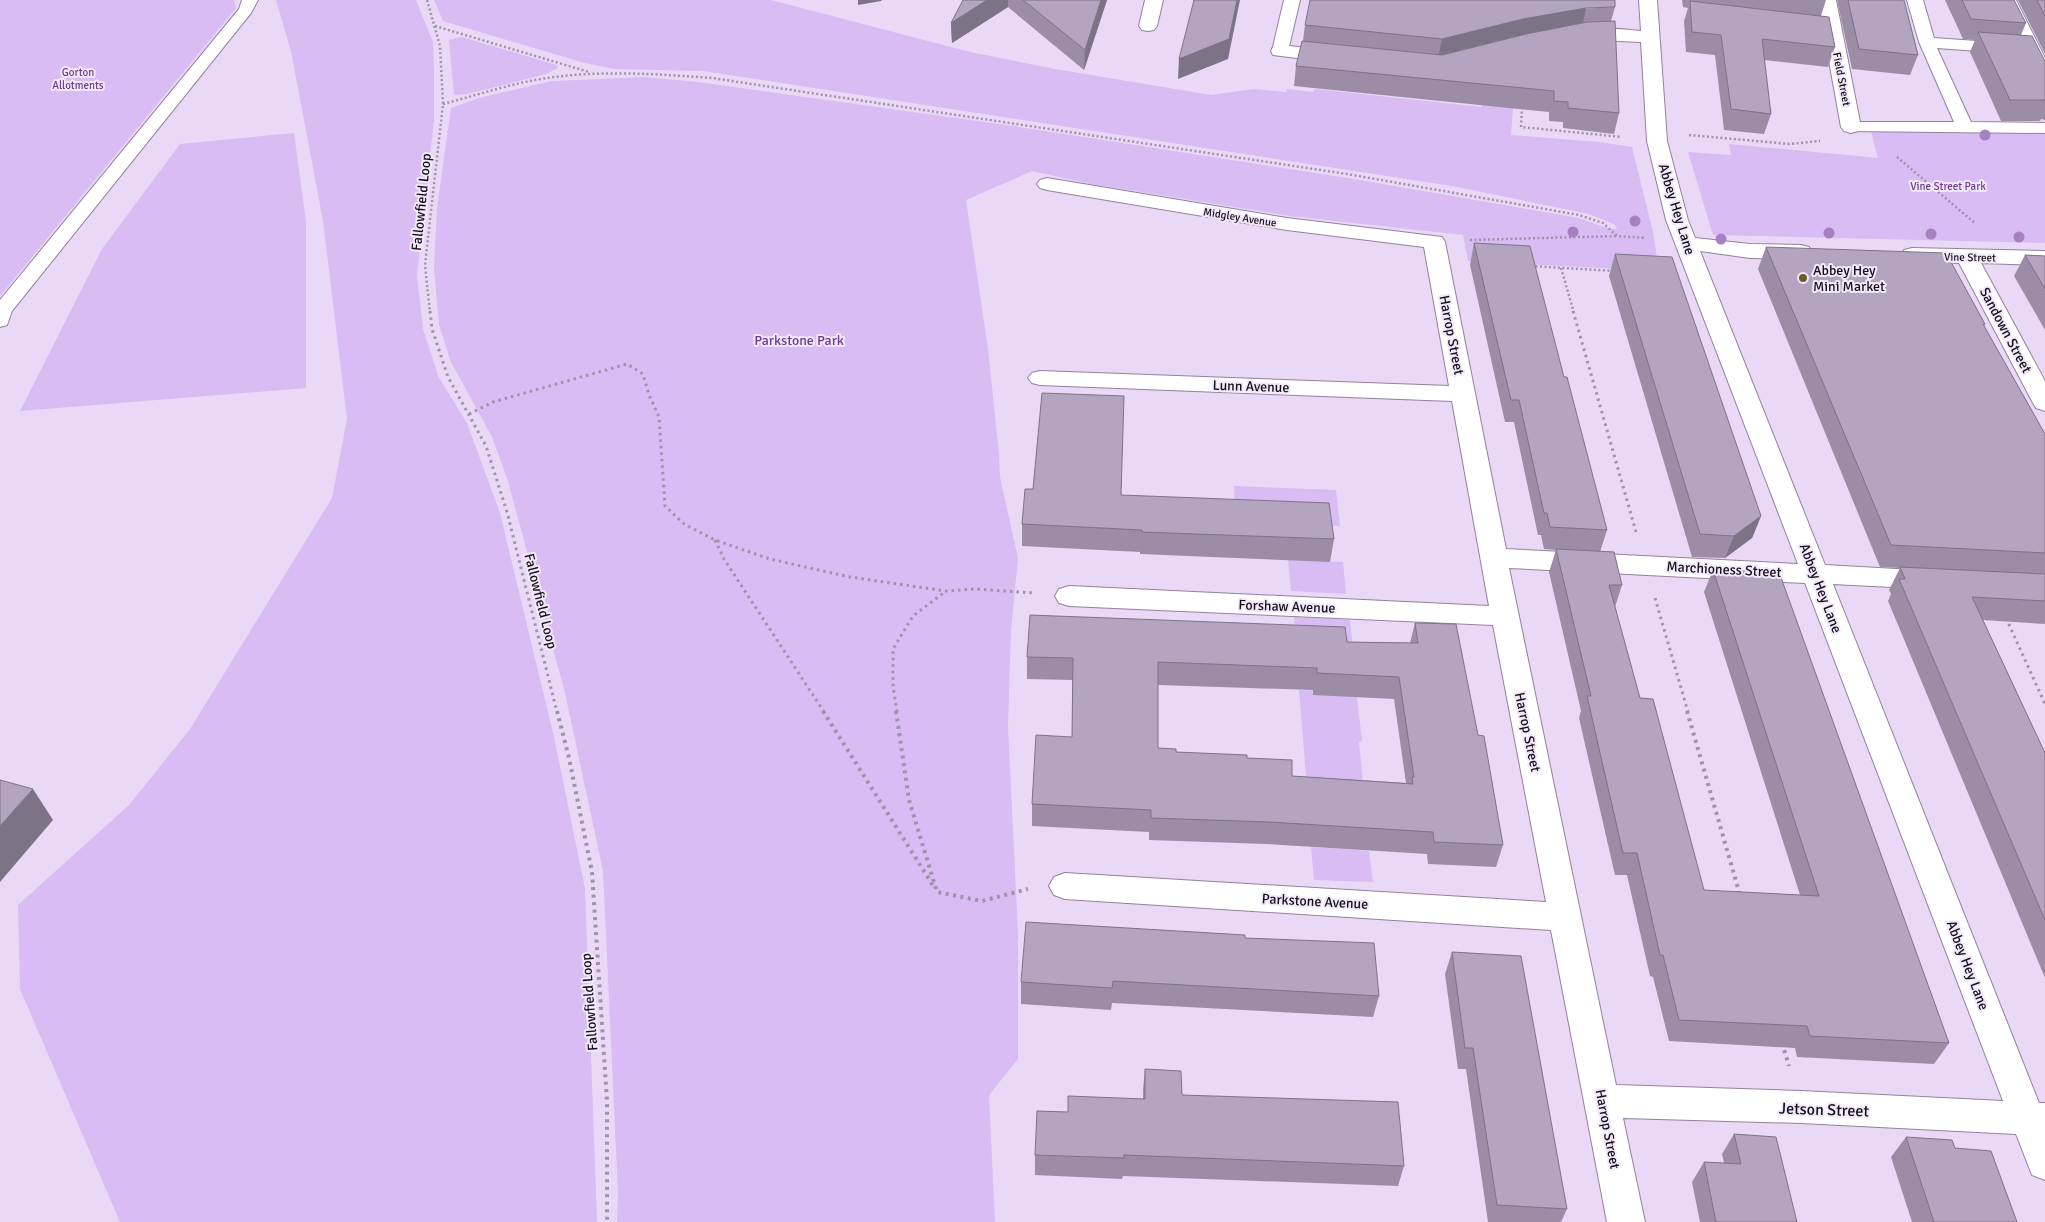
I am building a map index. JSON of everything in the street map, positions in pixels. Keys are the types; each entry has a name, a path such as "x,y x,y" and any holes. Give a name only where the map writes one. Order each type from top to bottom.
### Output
{"street":[{"path":"1148,26 1154,0"},
{"name":"Abbey Hey Lane","path":"1648,0 1657,136 1677,220 1816,574 2036,1118 2045,1163"},
{"name":"Field Street","path":"1827,0 1851,127"},
{"path":"2007,0 2035,47 2045,77"},
{"path":"1813,28 1833,30"},
{"path":"1560,39 1582,35 1611,34 1650,37"},
{"path":"1280,51 1349,58"},
{"name":"Midgley Avenue","path":"1047,184 1240,217 1434,242"},
{"name":"Harrop Street","path":"1434,242 1504,616 1626,1222"},
{"path":"1685,243 1750,251 1820,253"},
{"name":"Vine Street","path":"1887,254 2045,258"},
{"name":"Sandown Street","path":"1966,256 2045,403"},
{"name":"Lunn Avenue","path":"1040,378 1463,394"},
{"name":"Marchioness Street","path":"1494,558 1960,581"},
{"name":"Forshaw Avenue","path":"1069,596 1504,616"},
{"name":"Parkstone Avenue","path":"1065,886 1566,917"},
{"name":"Jetson Street","path":"1602,1102 2036,1118"}],"lane":[{"path":"0,321 2,310 246,10 250,0"},
{"path":"1280,51 1292,0"},
{"path":"1915,0 1927,42 1964,128"},
{"path":"1927,42 2035,47"},
{"path":"1851,127 2045,128"}],"path":[{"name":"Fallowfield Loop","path":"427,0 440,46 443,104 426,265 432,329 448,377 486,446 507,512 570,758 592,872 607,1100 607,1222"},
{"path":"435,26 592,73"},
{"path":"443,104 545,78 592,73 653,73 712,78 1347,174 1580,215 1613,228 1617,236"},
{"path":"1522,98 1521,127 1790,144 1826,140"},
{"path":"1893,154 1976,225"},
{"path":"1434,242 1617,236 1685,243"},
{"path":"1523,266 1619,271"},
{"path":"1561,268 1638,539"},
{"path":"469,414 493,402 608,371 627,364 643,374 649,395 659,417 665,506 684,524 716,540 770,559 850,577 946,591 975,589 1016,591"},
{"path":"716,540 724,559 853,757 937,892 982,900 1016,890"},
{"path":"937,892 909,800 893,686 893,648 913,616 946,591"},
{"path":"1654,594 1742,900"},
{"path":"2005,616 2045,704"},
{"path":"1780,1034 1785,1053"}],"green space":[{"name":"Gorton Allotments","path":"0,0 234,0 236,8 0,296"},
{"path":"276,0 416,0 433,42 434,120 417,276 423,329 439,378 467,423 500,513 554,737 585,888 597,1222 120,1222 20,989 18,905 129,805 190,729 332,498 347,419 323,221 291,51"},
{"name":"Parkstone Park","path":"434,0 771,0 970,52 1055,69 1211,95 1254,89 1286,92 1287,89 1313,92 1315,89 1482,107 1482,104 1513,108 1511,135 1599,142 1632,147 1653,232 1659,271 1468,261 1463,235 1290,216 1091,184 1032,171 966,200 988,349 1000,477 1018,558 1011,630 1008,726 1018,933 1018,1059 989,1095 995,1222 617,1222 618,1193 603,871 565,693 508,481 492,437 451,362 439,325 434,268 437,208 451,108 479,98 552,81 644,77 698,82 1006,125 1354,179 1579,218 1610,229 1617,229 1615,225 1589,214 1452,186 703,71 613,69 581,62 443,21"},
{"path":"462,37 557,65 558,68 546,74 468,94 454,95 449,40"},
{"name":"Vine Street Park","path":"1871,131 2045,133 2045,243 1713,235 1688,152 1731,155 1729,144 1878,158"},
{"path":"294,133 306,222 306,388 20,411 102,249 180,144"},
{"path":"1234,486 1336,490 1340,526 1285,524 1235,511"},
{"path":"1288,560 1343,562 1346,594 1291,591"},
{"path":"1294,617 1350,620 1353,649 1297,648"},
{"path":"1299,690 1340,691 1357,697 1362,741 1359,742 1365,803 1308,800"},
{"path":"1311,847 1369,851 1373,882 1314,880"}],"building":[{"path":"963,0 987,0 951,23"},
{"path":"1023,0 1101,0 1085,50"},
{"path":"1194,0 1237,0 1229,39 1179,59"},
{"path":"1310,0 1615,0 1615,7 1586,8 1523,19 1442,39 1305,25"},
{"path":"1848,0 1904,0 1918,55 1859,49"},
{"path":"1962,0 2014,0 2026,23 1971,19"},
{"path":"2037,0 2045,0 2045,16"},
{"path":"1690,1 1829,17 1835,47 1762,39 1771,114 1731,109 1721,35 1692,32"},
{"path":"1615,21 1619,113 1568,108 1568,102 1554,101 1554,91 1296,66 1302,41 1442,55 1526,34 1587,22"},
{"path":"1978,32 2032,36 2045,61 2045,100 2010,100"},
{"path":"1474,243 1530,246 1607,530 1550,527 1547,513 1544,513 1519,400 1511,400"},
{"path":"1766,247 1946,253 1985,324 1983,324 2045,434 2045,553 1891,545"},
{"path":"1615,254 1672,257 1761,516 1734,536 1700,534"},
{"path":"2025,255 2045,256 2045,289"},
{"path":"1042,393 1124,396 1121,495 1329,503 1334,539 1142,532 1142,530 1022,524 1025,489 1033,489"},
{"path":"1556,549 1614,552 1622,585 1609,585 1640,698 1653,699 1704,890 1819,896 1713,570 1779,572 1949,1043 1810,1036 1807,1026 1679,1020 1663,955 1660,955 1637,853 1623,853 1587,696 1591,696"},
{"path":"1900,567 2045,574 2045,601 1972,597 2045,753 2045,920 1899,579 1905,579"},
{"path":"1030,615 1345,627 1347,642 1418,643 1415,623 1456,624 1478,735 1484,736 1503,845 1434,842 1433,832 1269,822 1151,818 1151,810 1032,804 1036,735 1072,737 1073,658 1027,657","holes":["1158,662 1317,668 1317,673 1399,677 1414,777 1412,777 1413,784 1292,776 1292,760 1247,758 1247,755 1176,752 1176,749 1158,748"]},
{"path":"0,780 33,789 0,826"},
{"path":"1026,922 1245,935 1245,938 1374,943 1379,996 1113,981 1112,988 1021,982"},
{"path":"1452,952 1521,956 1567,1209 1497,1205 1473,1048 1465,1048"},
{"path":"1145,1069 1181,1071 1182,1095 1398,1102 1404,1166 1124,1155 1124,1158 1035,1155 1037,1111 1068,1112 1068,1096 1145,1099"},
{"path":"1734,1134 1776,1137 1797,1222 1716,1222 1704,1162 1741,1164"},
{"path":"1906,1137 1952,1140 1955,1148 1991,1151 2017,1222 1934,1222"}],"place":[{"name":"Abbey Hey Mini Market","path":"1803,278"}]}
